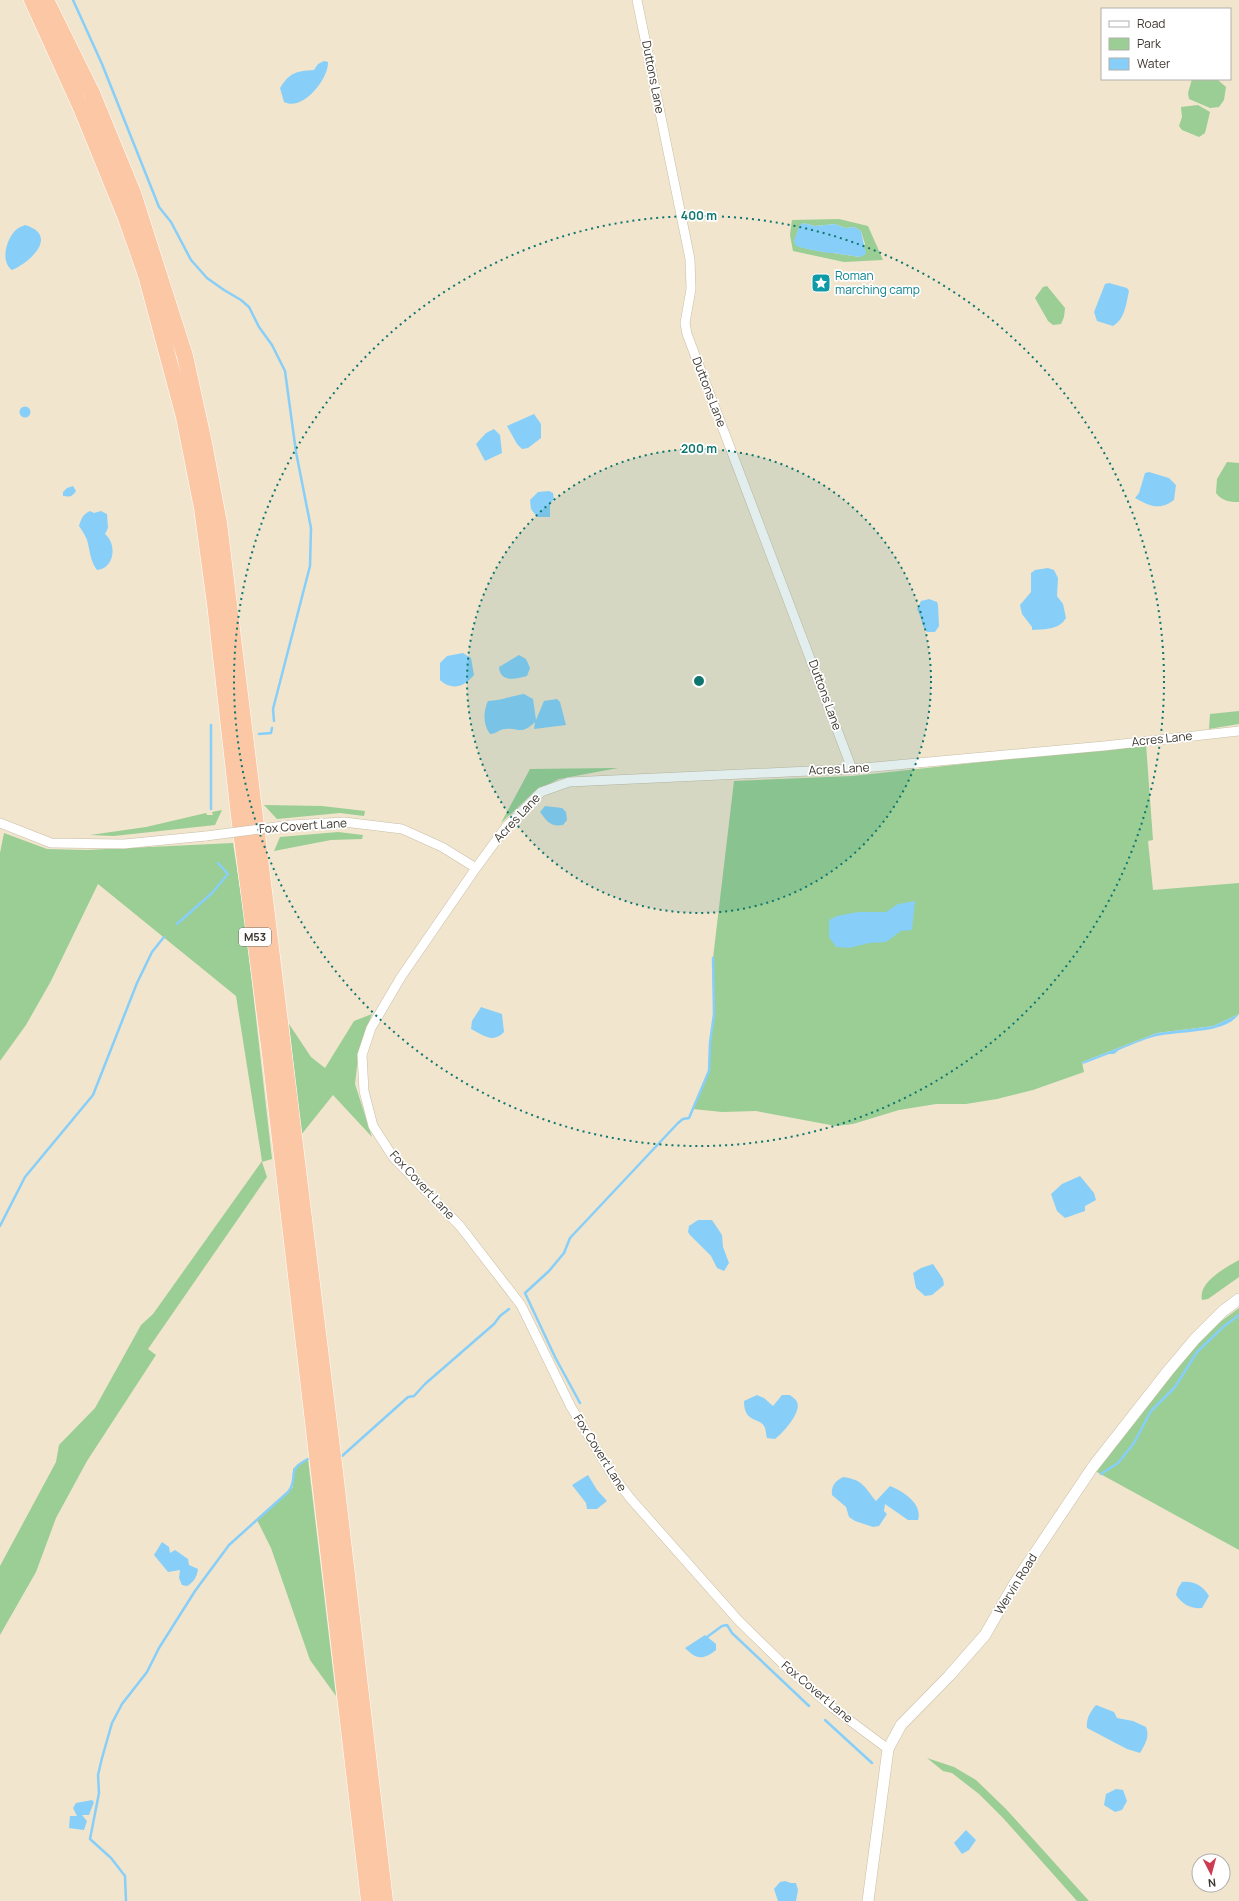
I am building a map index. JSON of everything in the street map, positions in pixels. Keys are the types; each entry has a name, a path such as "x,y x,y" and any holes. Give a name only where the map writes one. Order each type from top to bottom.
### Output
{"highway":[{"name":"M53","path":"32,0 82,110 126,218 146,275 185,423 202,508 220,641 239,816 270,1054 369,1901"},
{"name":"M53","path":"46,0 92,93 133,193 185,356 204,442 219,523 336,1472 385,1901"}],"street":[{"name":"Duttons Lane","path":"637,0 690,259 691,289 685,323 687,334 852,769"},
{"name":"Acres Lane","path":"476,868 506,827 541,792 569,782 852,769 1239,731"},
{"name":"Fox Covert Lane","path":"0,823 51,843 124,844 206,836 291,825 344,822 402,829 442,847 476,868 401,977 371,1028 362,1055 364,1091 373,1126 393,1157 460,1226 521,1305 571,1407 611,1473 630,1498 738,1620 785,1666 833,1708 888,1749"},
{"name":"Wervin Road","path":"868,1901 888,1749 901,1725 949,1676 984,1635 1015,1583 1092,1468 1159,1383 1195,1339 1223,1311 1239,1300"}],"green space":[{"path":"1192,80 1218,80 1226,87 1224,100 1219,107 1210,108 1189,99 1188,93"},
{"path":"1198,105 1210,112 1205,133 1199,137 1182,130 1179,126 1182,117 1181,107"},
{"path":"839,219 868,226 883,260 844,262 793,251 790,235 792,220","holes":["803,223 815,226 835,224 845,228 854,227 861,231 865,244 860,257 807,249 801,247 794,241"]},
{"path":"1047,286 1065,308 1064,317 1061,324 1053,325 1048,321 1035,298 1043,287"},
{"path":"1227,462 1239,463 1239,502 1226,500 1221,498 1216,493 1217,479"},
{"path":"1239,711 1239,724 1209,729 1210,714"},
{"path":"1146,744 1153,840 1148,841 1153,890 1239,883 1239,1014 1213,1026 1157,1033 1082,1062 1084,1072 1033,1090 997,1099 966,1104 936,1104 899,1110 853,1124 836,1126 756,1111 722,1112 693,1109 708,1071 714,1014 713,958 734,781 853,776"},
{"path":"618,768 559,779 535,791 501,823 530,769"},
{"path":"264,805 322,806 365,811 364,816 340,813 277,819"},
{"path":"222,810 215,825 114,836 90,835 146,827 206,813 207,815 213,815 212,812"},
{"path":"338,832 363,835 362,839 331,840 274,851 280,837"},
{"path":"4,833 47,849 87,850 233,843 245,921 272,1159 262,1162 267,1177 148,1349 156,1355 87,1461 56,1518 36,1572 0,1635 0,1566 56,1462 59,1445 95,1408 141,1325 153,1314 262,1161 236,996 98,884 51,981 26,1025 0,1061 0,853"},
{"path":"372,1014 359,1049 355,1084 372,1137 333,1095 301,1135 289,1024 311,1057 325,1068 354,1021"},
{"path":"1239,1260 1239,1277 1208,1299 1202,1300 1204,1287 1208,1282 1220,1271"},
{"path":"1239,1308 1239,1550 1095,1471 1193,1342"},
{"path":"308,1459 336,1696 310,1660 271,1548 257,1520 293,1487 293,1469 298,1464"},
{"path":"927,1758 954,1767 976,1780 1006,1809 1089,1901 1077,1901 1003,1818 979,1794 952,1773 943,1771"}],"water":[{"path":"324,61 328,62 327,69 320,84 314,92 299,102 291,104 284,102 280,88 287,79 294,73 314,70 318,64"},
{"path":"803,223 815,226 835,224 845,228 854,227 861,231 866,254 860,257 821,252 796,246 794,241 799,226"},
{"path":"25,225 35,229 40,235 41,242 33,255 27,261 12,270 8,266 5,256 7,244 13,233 18,228"},
{"path":"1109,283 1127,288 1129,291 1123,315 1113,326 1097,321 1094,312 1105,284"},
{"path":"23,407 27,407 29,408 29,416 23,417 20,414 20,410"},
{"path":"534,414 541,424 541,438 528,448 522,449 517,444 507,426"},
{"path":"494,429 500,435 502,453 485,461 476,444 486,433"},
{"path":"1149,472 1169,478 1176,485 1174,500 1164,505 1154,506 1135,498 1139,493 1145,473"},
{"path":"73,486 76,491 72,495 63,496 63,492 67,488"},
{"path":"549,491 553,493 554,499 550,504 550,517 537,517 531,509 530,500 538,492"},
{"path":"90,511 94,513 101,511 107,514 108,528 105,534 109,538 112,549 111,560 108,565 97,570 92,559 87,540 79,526 83,517"},
{"path":"1048,568 1054,570 1058,578 1057,596 1063,604 1066,618 1056,627 1032,630 1032,627 1022,614 1020,605 1031,592 1031,573 1035,570"},
{"path":"929,599 937,602 938,605 939,626 935,632 927,632 925,630 917,609 921,601"},
{"path":"463,653 471,658 474,675 462,685 449,686 440,680 440,663 447,656"},
{"path":"519,655 526,659 530,668 527,676 509,679 502,676 499,667"},
{"path":"524,694 533,699 536,720 544,701 557,699 560,702 566,725 534,729 535,722 523,730 503,729 490,734 486,727 484,718 488,701"},
{"path":"545,806 562,808 566,812 567,820 563,825 555,825 547,821 540,812"},
{"path":"915,901 912,930 901,931 886,942 869,943 849,948 836,947 829,937 829,920 837,916 858,912 886,912 898,904"},
{"path":"481,1007 502,1014 504,1032 500,1036 492,1038 484,1036 471,1029 472,1021"},
{"path":"1239,1014 1233,1020 1224,1025 1202,1031 1157,1036 1142,1040 1119,1050 1114,1054 1109,1054 1083,1064 1082,1062 1157,1033 1213,1026"},
{"path":"1080,1176 1094,1193 1096,1200 1085,1206 1085,1211 1065,1218 1057,1211 1051,1194 1062,1184"},
{"path":"698,1220 712,1220 722,1235 723,1247 729,1263 724,1271 717,1268 711,1256 688,1232 689,1226"},
{"path":"933,1264 943,1279 944,1285 932,1295 925,1296 916,1288 913,1273 921,1268"},
{"path":"757,1395 764,1398 773,1406 782,1395 790,1395 797,1402 797,1411 794,1417 782,1433 775,1439 767,1438 763,1424 747,1414 744,1401"},
{"path":"588,1475 597,1490 607,1501 597,1509 587,1509 586,1503 572,1485"},
{"path":"843,1477 860,1482 876,1501 890,1486 901,1491 911,1499 918,1509 918,1520 908,1520 885,1504 884,1511 887,1514 879,1526 873,1527 855,1521 849,1517 846,1507 832,1495 834,1484"},
{"path":"162,1542 169,1547 170,1553 175,1550 188,1559 189,1565 198,1569 192,1583 187,1586 182,1585 179,1578 180,1570 168,1572 154,1555"},
{"path":"1182,1582 1195,1583 1207,1592 1209,1596 1202,1608 1188,1606 1176,1595"},
{"path":"705,1635 716,1644 716,1650 707,1656 697,1657 685,1648"},
{"path":"1096,1705 1114,1712 1117,1718 1133,1721 1146,1727 1147,1737 1140,1753 1127,1749 1087,1728 1089,1716"},
{"path":"1116,1789 1123,1790 1127,1801 1122,1810 1115,1812 1104,1805 1106,1794"},
{"path":"92,1800 94,1802 89,1815 82,1815 87,1821 84,1830 69,1828 70,1816 77,1816 73,1808 76,1803"},
{"path":"966,1830 976,1840 969,1850 962,1854 954,1843"},
{"path":"785,1881 796,1883 798,1890 796,1901 778,1901 774,1889 780,1882"}],"waterway":[{"path":"73,0 102,64 159,207 171,222 191,260 207,278 241,300 249,307 259,327 272,345 285,371 296,452 311,528 310,566 273,709 274,721"},
{"path":"211,725 211,809"},
{"path":"259,734 271,733 272,728"},
{"path":"177,924 212,893 228,874 218,863"},
{"path":"0,1226 25,1177 93,1095 137,983 152,952 164,937"},
{"path":"580,1403 555,1357 525,1293 549,1271 564,1253 570,1238 678,1123 683,1119 689,1118 709,1071 710,1043 714,1014 713,958"},
{"path":"342,1456 408,1397 414,1396 425,1384 509,1309"},
{"path":"1101,1474 1118,1463 1134,1443 1151,1411 1175,1387 1197,1352 1223,1327 1239,1315"},
{"path":"126,1901 125,1876 111,1858 90,1839 99,1793 98,1775 112,1723 122,1704 147,1672 159,1648 195,1591 229,1545 288,1492 293,1483 294,1471 296,1467 308,1459"},
{"path":"707,1637 722,1626 727,1625 732,1633 809,1706"},
{"path":"825,1720 872,1763"}],"place":[{"name":"Roman marching camp","path":"821,283"}]}
